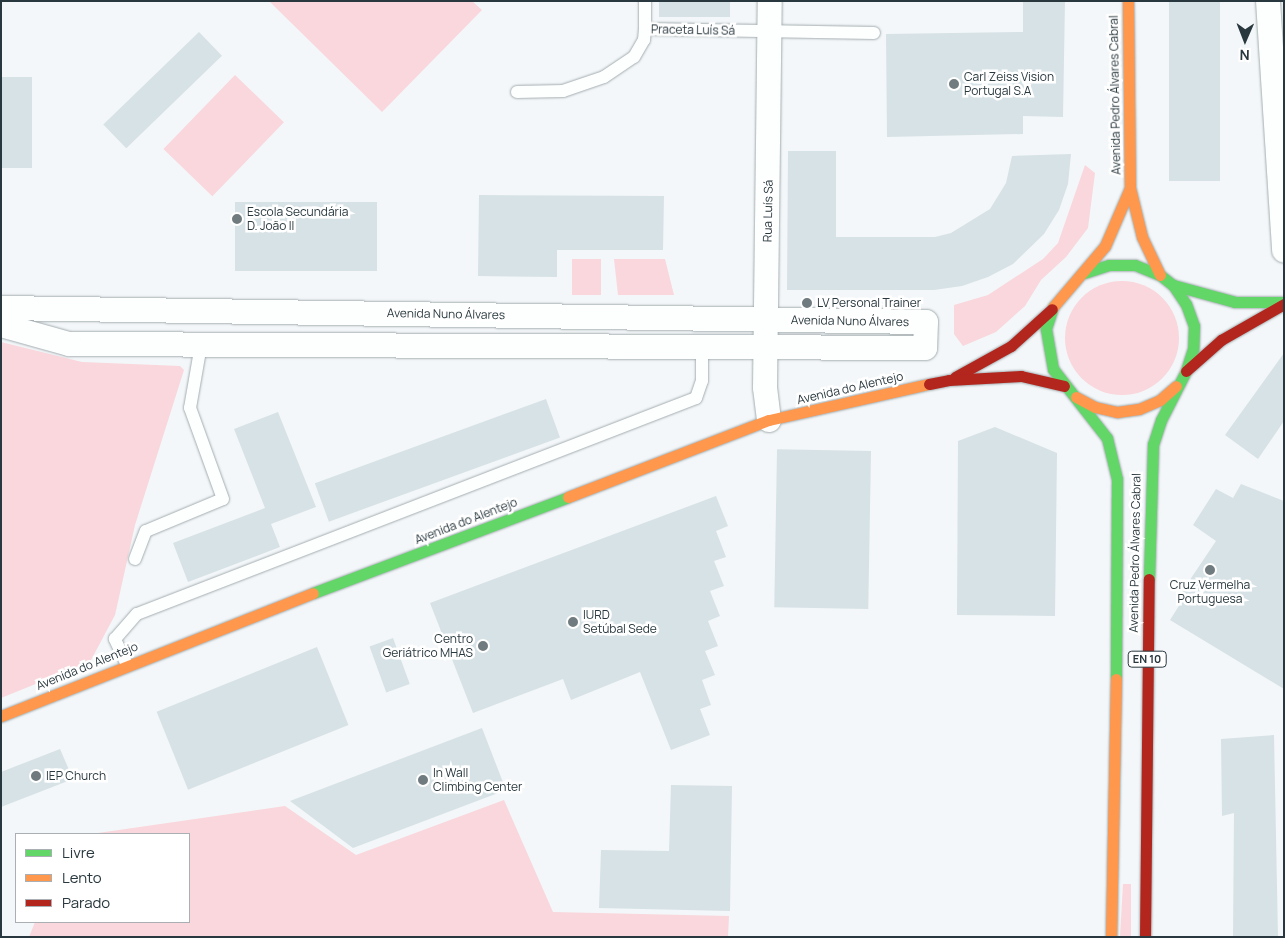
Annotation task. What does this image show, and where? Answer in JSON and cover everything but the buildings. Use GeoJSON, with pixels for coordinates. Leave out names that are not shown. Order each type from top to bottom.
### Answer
{"type":"FeatureCollection","features":[{"type":"Feature","properties":{"kind":"main road","name":"Avenida Pedro Álvares Cabral"},"geometry":{"type":"LineString","coordinates":[[1128,1],[1130,188],[1142,237],[1160,275]]}},
{"type":"Feature","properties":{"kind":"main road","name":"Avenida Pedro Álvares Cabral"},"geometry":{"type":"LineString","coordinates":[[1111,937],[1116,824],[1117,479],[1107,438],[1076,397],[1064,386],[1053,369],[1047,350],[1046,329],[1052,309],[1068,286],[1084,272],[1105,246],[1130,188]]}},
{"type":"Feature","properties":{"kind":"main road","name":"Avenida Pedro Álvares Cabral"},"geometry":{"type":"LineString","coordinates":[[1084,272],[1118,265],[1135,265],[1160,275],[1173,285],[1186,304],[1194,326],[1193,349],[1186,371],[1176,386],[1153,444],[1150,480],[1145,937]]}},
{"type":"Feature","properties":{"kind":"main road"},"geometry":{"type":"LineString","coordinates":[[1173,285],[1235,302],[1284,303]]}},
{"type":"Feature","properties":{"kind":"main road"},"geometry":{"type":"LineString","coordinates":[[1186,371],[1221,340],[1284,303]]}},
{"type":"Feature","properties":{"kind":"main road","name":"Avenida do Alentejo"},"geometry":{"type":"LineString","coordinates":[[949,380],[1011,346],[1052,309]]}},
{"type":"Feature","properties":{"kind":"main road","name":"Avenida do Alentejo"},"geometry":{"type":"LineString","coordinates":[[1,716],[127,665],[769,420],[949,380],[1021,376],[1064,386]]}},
{"type":"Feature","properties":{"kind":"main road","name":"Avenida Pedro Álvares Cabral"},"geometry":{"type":"LineString","coordinates":[[1076,397],[1096,408],[1117,412],[1132,410],[1160,400],[1176,386]]}},
{"type":"Feature","properties":{"kind":"street","name":"Rua Luís Sá"},"geometry":{"type":"LineString","coordinates":[[769,420],[766,319],[770,1]]}},
{"type":"Feature","properties":{"kind":"street"},"geometry":{"type":"LineString","coordinates":[[1268,1],[1284,250]]}},
{"type":"Feature","properties":{"kind":"street","name":"Avenida Nuno Álvares"},"geometry":{"type":"LineString","coordinates":[[1,308],[926,322],[925,348],[69,344],[1,325]]}},
{"type":"Feature","properties":{"kind":"street"},"geometry":{"type":"LineString","coordinates":[[69,344],[58,326],[65,314],[75,309]]}},
{"type":"Feature","properties":{"kind":"lane","name":"Praceta Luís Sá"},"geometry":{"type":"LineString","coordinates":[[645,1],[645,29],[874,33]]}},
{"type":"Feature","properties":{"kind":"lane"},"geometry":{"type":"LineString","coordinates":[[517,92],[563,91],[604,77],[634,57],[644,40],[645,29]]}},
{"type":"Feature","properties":{"kind":"lane"},"geometry":{"type":"LineString","coordinates":[[135,559],[146,531],[223,499],[190,408],[201,345]]}},
{"type":"Feature","properties":{"kind":"lane"},"geometry":{"type":"LineString","coordinates":[[127,665],[115,639],[137,614],[696,398],[702,381],[702,348]]}},
{"type":"Feature","properties":{"kind":"shaded area"},"geometry":{"type":"Polygon","coordinates":[[[269,1],[472,1],[482,10],[382,112],[269,1]]]}},
{"type":"Feature","properties":{"kind":"shaded area"},"geometry":{"type":"Polygon","coordinates":[[[235,75],[284,122],[212,196],[163,149],[235,75]]]}},
{"type":"Feature","properties":{"kind":"shaded area"},"geometry":{"type":"Polygon","coordinates":[[[1085,165],[1095,173],[1088,228],[1066,257],[1041,280],[1025,306],[996,332],[963,346],[954,334],[954,305],[988,295],[1043,259],[1058,243],[1085,165]]]}},
{"type":"Feature","properties":{"kind":"shaded area"},"geometry":{"type":"Polygon","coordinates":[[[572,259],[601,259],[601,295],[572,295],[572,259]]]}},
{"type":"Feature","properties":{"kind":"shaded area"},"geometry":{"type":"Polygon","coordinates":[[[614,259],[665,259],[674,295],[618,295],[614,259]]]}},
{"type":"Feature","properties":{"kind":"shaded area"},"geometry":{"type":"Polygon","coordinates":[[[1122,281],[1144,285],[1162,298],[1175,316],[1179,338],[1175,360],[1162,378],[1144,391],[1122,395],[1100,391],[1082,378],[1069,360],[1065,338],[1069,316],[1082,298],[1100,285],[1122,281]]]}},
{"type":"Feature","properties":{"kind":"shaded area"},"geometry":{"type":"Polygon","coordinates":[[[1,342],[82,362],[180,366],[184,370],[135,525],[115,615],[90,662],[1,698],[1,342]]]}},
{"type":"Feature","properties":{"kind":"shaded area"},"geometry":{"type":"Polygon","coordinates":[[[504,800],[553,912],[729,916],[728,937],[29,937],[35,923],[190,923],[190,833],[98,833],[285,806],[356,855],[504,800]]]}},
{"type":"Feature","properties":{"kind":"shaded area"},"geometry":{"type":"Polygon","coordinates":[[[1123,884],[1131,884],[1131,937],[1120,937],[1123,884]]]}},
{"type":"Feature","properties":{"kind":"traffic: fast"},"geometry":{"type":"LineString","coordinates":[[1084,273],[1109,265],[1135,265],[1160,275],[1173,285],[1186,304],[1194,326],[1193,349],[1186,371],[1161,420],[1153,444],[1149,579]]}},
{"type":"Feature","properties":{"kind":"traffic: fast"},"geometry":{"type":"LineString","coordinates":[[1173,285],[1235,302],[1282,302]]}},
{"type":"Feature","properties":{"kind":"traffic: fast"},"geometry":{"type":"LineString","coordinates":[[1053,307],[1046,329],[1053,369],[1107,438],[1117,479],[1116,679]]}},
{"type":"Feature","properties":{"kind":"traffic: fast"},"geometry":{"type":"LineString","coordinates":[[313,593],[568,497]]}},
{"type":"Feature","properties":{"kind":"traffic: slow"},"geometry":{"type":"LineString","coordinates":[[1128,1],[1130,188],[1142,237],[1160,275]]}},
{"type":"Feature","properties":{"kind":"traffic: slow"},"geometry":{"type":"LineString","coordinates":[[1053,307],[1105,246],[1130,188]]}},
{"type":"Feature","properties":{"kind":"traffic: slow"},"geometry":{"type":"LineString","coordinates":[[568,497],[769,420],[929,384]]}},
{"type":"Feature","properties":{"kind":"traffic: slow"},"geometry":{"type":"LineString","coordinates":[[1076,397],[1095,407],[1117,412],[1139,409],[1160,400],[1176,386]]}},
{"type":"Feature","properties":{"kind":"traffic: slow"},"geometry":{"type":"LineString","coordinates":[[1,716],[313,593]]}},
{"type":"Feature","properties":{"kind":"traffic: slow"},"geometry":{"type":"LineString","coordinates":[[1111,937],[1116,679]]}},
{"type":"Feature","properties":{"kind":"traffic: jam"},"geometry":{"type":"LineString","coordinates":[[1186,371],[1221,340],[1284,304]]}},
{"type":"Feature","properties":{"kind":"traffic: jam"},"geometry":{"type":"LineString","coordinates":[[955,377],[1011,346],[1052,309]]}},
{"type":"Feature","properties":{"kind":"traffic: jam"},"geometry":{"type":"LineString","coordinates":[[929,384],[949,380],[1021,376],[1064,386]]}},
{"type":"Feature","properties":{"kind":"traffic: jam"},"geometry":{"type":"LineString","coordinates":[[1145,937],[1149,579]]}},
{"type":"Feature","properties":{"kind":"place","name":"Carl Zeiss Vision Portugal S.A"},"geometry":{"type":"Point","coordinates":[954,84]}},
{"type":"Feature","properties":{"kind":"place","name":"Escola Secundária D. João II"},"geometry":{"type":"Point","coordinates":[237,219]}},
{"type":"Feature","properties":{"kind":"place","name":"LV Personal Trainer"},"geometry":{"type":"Point","coordinates":[807,303]}},
{"type":"Feature","properties":{"kind":"place","name":"Cruz Vermelha Portuguesa"},"geometry":{"type":"Point","coordinates":[1210,570]}},
{"type":"Feature","properties":{"kind":"place","name":"IURD Setúbal Sede"},"geometry":{"type":"Point","coordinates":[573,622]}},
{"type":"Feature","properties":{"kind":"place","name":"Centro Geriátrico MHAS"},"geometry":{"type":"Point","coordinates":[483,646]}},
{"type":"Feature","properties":{"kind":"place","name":"IEP Church"},"geometry":{"type":"Point","coordinates":[36,776]}},
{"type":"Feature","properties":{"kind":"place","name":"In Wall Climbing Center"},"geometry":{"type":"Point","coordinates":[423,780]}}]}
